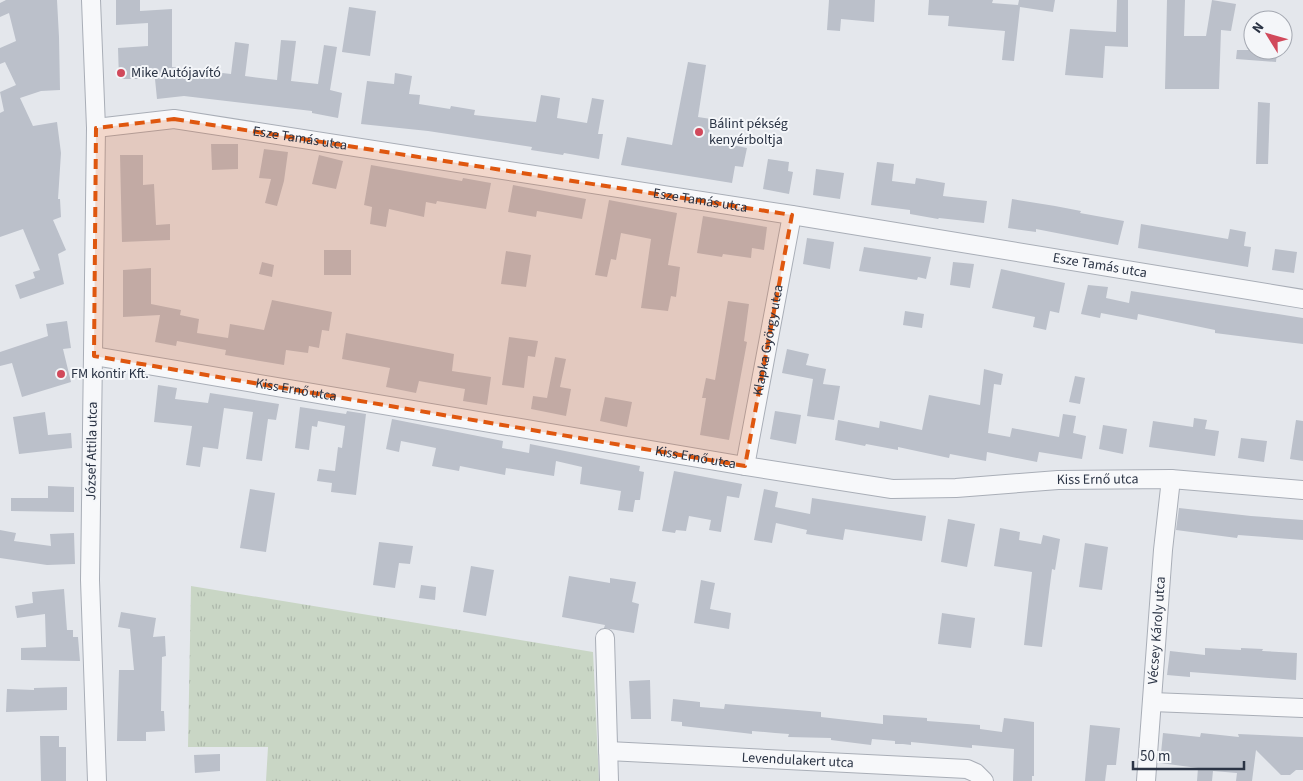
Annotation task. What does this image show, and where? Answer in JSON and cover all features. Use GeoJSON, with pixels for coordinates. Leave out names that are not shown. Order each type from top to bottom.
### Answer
{"type":"FeatureCollection","features":[{"type":"Feature","properties":{"kind":"street","name":"József Attila utca"},"geometry":{"type":"LineString","coordinates":[[91,0],[96,128],[90,580],[97,781]]}},
{"type":"Feature","properties":{"kind":"street","name":"Esze Tamás utca"},"geometry":{"type":"LineString","coordinates":[[96,128],[174,119],[792,215],[1303,299]]}},
{"type":"Feature","properties":{"kind":"street","name":"Klapka György utca"},"geometry":{"type":"LineString","coordinates":[[745,466],[792,215]]}},
{"type":"Feature","properties":{"kind":"street","name":"Kiss Ernő utca"},"geometry":{"type":"LineString","coordinates":[[94,356],[892,489],[956,488],[1058,480],[1172,479],[1303,490]]}},
{"type":"Feature","properties":{"kind":"street","name":"Vécsey Károly utca"},"geometry":{"type":"LineString","coordinates":[[1146,781],[1163,550],[1172,479]]}},
{"type":"Feature","properties":{"kind":"street"},"geometry":{"type":"LineString","coordinates":[[605,638],[609,781]]}},
{"type":"Feature","properties":{"kind":"street"},"geometry":{"type":"LineString","coordinates":[[1152,702],[1303,708]]}},
{"type":"Feature","properties":{"kind":"street","name":"Levendulakert utca"},"geometry":{"type":"LineString","coordinates":[[608,751],[967,769],[976,773],[984,781]]}},
{"type":"Feature","properties":{"kind":"highlighted area"},"geometry":{"type":"Polygon","coordinates":[[[174,119],[792,215],[745,466],[94,356],[96,128],[174,119]]]}},
{"type":"Feature","properties":{"kind":"green space"},"geometry":{"type":"Polygon","coordinates":[[[191,586],[593,652],[599,781],[266,781],[268,747],[188,747],[191,586]]]}},
{"type":"Feature","properties":{"kind":"building"},"geometry":{"type":"Polygon","coordinates":[[[6,0],[57,0],[59,37],[60,90],[41,91],[20,98],[33,126],[57,122],[61,153],[58,199],[60,199],[61,217],[53,220],[66,250],[58,254],[64,284],[20,299],[15,285],[35,278],[33,272],[40,270],[23,229],[0,237],[0,113],[4,111],[0,92],[16,85],[5,62],[0,64],[0,48],[16,41],[9,13],[0,17],[0,3],[6,0]]]}},
{"type":"Feature","properties":{"kind":"building"},"geometry":{"type":"Polygon","coordinates":[[[116,0],[140,0],[140,11],[172,9],[172,67],[231,74],[235,42],[249,44],[245,76],[277,80],[281,40],[296,41],[291,81],[318,84],[324,45],[337,47],[330,90],[342,93],[338,118],[312,113],[312,111],[184,96],[157,99],[155,79],[119,79],[118,48],[148,46],[148,23],[116,25],[116,0]]]}},
{"type":"Feature","properties":{"kind":"building"},"geometry":{"type":"Polygon","coordinates":[[[829,0],[875,0],[874,22],[841,19],[840,31],[827,30],[829,0]]]}},
{"type":"Feature","properties":{"kind":"building"},"geometry":{"type":"Polygon","coordinates":[[[929,0],[993,0],[992,3],[1018,5],[1019,0],[1055,0],[1053,12],[1020,7],[1014,61],[1002,60],[1005,31],[948,26],[949,16],[928,15],[929,0]]]}},
{"type":"Feature","properties":{"kind":"building"},"geometry":{"type":"Polygon","coordinates":[[[1117,0],[1128,0],[1128,47],[1105,46],[1103,78],[1065,75],[1070,29],[1116,32],[1117,0]]]}},
{"type":"Feature","properties":{"kind":"building"},"geometry":{"type":"Polygon","coordinates":[[[1167,0],[1185,0],[1184,36],[1206,36],[1212,0],[1236,4],[1231,31],[1221,30],[1219,89],[1165,89],[1167,0]]]}},
{"type":"Feature","properties":{"kind":"building"},"geometry":{"type":"Polygon","coordinates":[[[349,7],[376,11],[370,56],[342,52],[349,7]]]}},
{"type":"Feature","properties":{"kind":"building"},"geometry":{"type":"Polygon","coordinates":[[[1237,50],[1243,50],[1243,60],[1236,59],[1237,50]]]}},
{"type":"Feature","properties":{"kind":"building"},"geometry":{"type":"Polygon","coordinates":[[[1249,60],[1276,60],[1276,62],[1249,60]]]}},
{"type":"Feature","properties":{"kind":"building"},"geometry":{"type":"Polygon","coordinates":[[[688,62],[706,65],[698,117],[711,119],[708,140],[747,148],[743,167],[735,166],[732,183],[621,165],[627,137],[672,145],[688,62]]]}},
{"type":"Feature","properties":{"kind":"building"},"geometry":{"type":"Polygon","coordinates":[[[395,73],[412,76],[409,94],[420,95],[419,104],[450,109],[451,106],[475,110],[474,115],[536,122],[541,95],[560,98],[557,118],[587,123],[592,98],[604,100],[598,134],[603,134],[599,159],[531,150],[532,147],[428,131],[361,124],[367,81],[394,84],[395,73]]]}},
{"type":"Feature","properties":{"kind":"building"},"geometry":{"type":"Polygon","coordinates":[[[1258,102],[1270,103],[1268,164],[1256,164],[1258,102]]]}},
{"type":"Feature","properties":{"kind":"building"},"geometry":{"type":"Polygon","coordinates":[[[211,144],[238,144],[238,169],[212,170],[211,144]]]}},
{"type":"Feature","properties":{"kind":"building"},"geometry":{"type":"Polygon","coordinates":[[[264,149],[288,152],[284,181],[277,206],[265,203],[271,179],[259,178],[264,149]]]}},
{"type":"Feature","properties":{"kind":"building"},"geometry":{"type":"Polygon","coordinates":[[[120,155],[143,155],[143,185],[154,184],[156,225],[170,224],[170,240],[122,242],[120,155]]]}},
{"type":"Feature","properties":{"kind":"building"},"geometry":{"type":"Polygon","coordinates":[[[319,155],[343,161],[336,189],[312,184],[319,155]]]}},
{"type":"Feature","properties":{"kind":"building"},"geometry":{"type":"Polygon","coordinates":[[[768,159],[789,162],[788,171],[793,172],[789,194],[763,189],[768,159]]]}},
{"type":"Feature","properties":{"kind":"building"},"geometry":{"type":"Polygon","coordinates":[[[877,162],[894,164],[892,181],[915,184],[916,178],[945,183],[943,196],[987,201],[984,223],[938,219],[910,214],[910,210],[871,205],[877,162]]]}},
{"type":"Feature","properties":{"kind":"building"},"geometry":{"type":"Polygon","coordinates":[[[371,165],[462,181],[463,178],[491,183],[486,209],[437,201],[436,204],[426,202],[424,217],[389,209],[386,227],[370,224],[372,207],[364,205],[371,165]]]}},
{"type":"Feature","properties":{"kind":"building"},"geometry":{"type":"Polygon","coordinates":[[[816,169],[844,173],[840,199],[813,195],[816,169]]]}},
{"type":"Feature","properties":{"kind":"building"},"geometry":{"type":"Polygon","coordinates":[[[513,185],[586,199],[582,219],[537,211],[536,217],[508,212],[513,185]]]}},
{"type":"Feature","properties":{"kind":"building"},"geometry":{"type":"Polygon","coordinates":[[[1012,199],[1081,211],[1080,213],[1124,221],[1118,245],[1036,229],[1036,232],[1008,228],[1012,199]]]}},
{"type":"Feature","properties":{"kind":"building"},"geometry":{"type":"Polygon","coordinates":[[[609,200],[677,213],[668,265],[680,267],[676,297],[671,296],[668,311],[641,308],[651,239],[621,233],[616,260],[611,259],[607,277],[595,275],[609,200]]]}},
{"type":"Feature","properties":{"kind":"building"},"geometry":{"type":"Polygon","coordinates":[[[703,216],[767,227],[764,250],[752,248],[751,258],[723,254],[722,257],[697,253],[703,216]]]}},
{"type":"Feature","properties":{"kind":"building"},"geometry":{"type":"Polygon","coordinates":[[[1141,224],[1228,239],[1230,229],[1246,232],[1244,246],[1251,247],[1248,267],[1138,248],[1141,224]]]}},
{"type":"Feature","properties":{"kind":"building"},"geometry":{"type":"Polygon","coordinates":[[[807,238],[834,242],[830,269],[803,264],[807,238]]]}},
{"type":"Feature","properties":{"kind":"building"},"geometry":{"type":"Polygon","coordinates":[[[864,247],[931,257],[926,279],[918,277],[917,280],[859,271],[864,247]]]}},
{"type":"Feature","properties":{"kind":"building"},"geometry":{"type":"Polygon","coordinates":[[[1275,249],[1297,252],[1294,273],[1272,270],[1275,249]]]}},
{"type":"Feature","properties":{"kind":"building"},"geometry":{"type":"Polygon","coordinates":[[[324,250],[351,250],[351,275],[324,275],[324,250]]]}},
{"type":"Feature","properties":{"kind":"building"},"geometry":{"type":"Polygon","coordinates":[[[506,251],[531,255],[526,287],[501,284],[506,251]]]}},
{"type":"Feature","properties":{"kind":"building"},"geometry":{"type":"Polygon","coordinates":[[[262,262],[274,265],[272,277],[259,274],[262,262]]]}},
{"type":"Feature","properties":{"kind":"building"},"geometry":{"type":"Polygon","coordinates":[[[953,262],[974,264],[970,288],[950,285],[953,262]]]}},
{"type":"Feature","properties":{"kind":"building"},"geometry":{"type":"Polygon","coordinates":[[[151,268],[151,304],[181,310],[180,315],[199,319],[197,333],[228,338],[230,324],[264,330],[272,300],[332,312],[329,331],[322,330],[319,348],[309,346],[308,353],[286,350],[284,365],[225,355],[226,350],[177,341],[176,346],[155,342],[160,315],[123,317],[123,270],[151,268]]]}},
{"type":"Feature","properties":{"kind":"building"},"geometry":{"type":"Polygon","coordinates":[[[1001,269],[1065,283],[1059,313],[1050,311],[1046,330],[1033,327],[1035,317],[992,308],[1001,269]]]}},
{"type":"Feature","properties":{"kind":"building"},"geometry":{"type":"Polygon","coordinates":[[[1088,285],[1108,287],[1106,298],[1129,303],[1131,291],[1303,318],[1303,344],[1215,333],[1215,330],[1138,314],[1137,320],[1101,313],[1100,318],[1081,314],[1088,285]]]}},
{"type":"Feature","properties":{"kind":"building"},"geometry":{"type":"Polygon","coordinates":[[[728,301],[749,304],[744,341],[747,342],[729,440],[700,435],[706,398],[702,398],[706,378],[715,380],[728,301]]]}},
{"type":"Feature","properties":{"kind":"building"},"geometry":{"type":"Polygon","coordinates":[[[905,311],[924,314],[922,328],[903,325],[905,311]]]}},
{"type":"Feature","properties":{"kind":"building"},"geometry":{"type":"Polygon","coordinates":[[[67,321],[71,348],[63,349],[71,382],[22,397],[12,363],[0,366],[0,352],[48,336],[46,324],[67,321]]]}},
{"type":"Feature","properties":{"kind":"building"},"geometry":{"type":"Polygon","coordinates":[[[346,333],[454,354],[452,371],[491,377],[487,405],[463,401],[465,389],[419,381],[416,393],[386,387],[390,368],[342,359],[346,333]]]}},
{"type":"Feature","properties":{"kind":"building"},"geometry":{"type":"Polygon","coordinates":[[[509,337],[538,341],[535,357],[528,356],[524,388],[502,385],[509,337]]]}},
{"type":"Feature","properties":{"kind":"building"},"geometry":{"type":"Polygon","coordinates":[[[787,349],[809,354],[806,365],[826,369],[823,384],[840,386],[834,420],[807,416],[813,379],[782,373],[787,349]]]}},
{"type":"Feature","properties":{"kind":"building"},"geometry":{"type":"Polygon","coordinates":[[[555,357],[566,359],[560,387],[571,389],[566,416],[531,409],[533,396],[547,398],[555,357]]]}},
{"type":"Feature","properties":{"kind":"building"},"geometry":{"type":"Polygon","coordinates":[[[984,369],[1003,374],[1001,385],[994,384],[988,433],[1010,437],[1012,428],[1059,437],[1063,414],[1076,416],[1073,433],[1086,436],[1082,459],[1039,452],[1037,462],[987,452],[986,461],[950,454],[949,458],[898,447],[898,450],[835,440],[838,420],[879,428],[880,421],[922,430],[929,395],[980,405],[984,369]]]}},
{"type":"Feature","properties":{"kind":"building"},"geometry":{"type":"Polygon","coordinates":[[[1075,376],[1085,378],[1080,404],[1069,402],[1075,376]]]}},
{"type":"Feature","properties":{"kind":"building"},"geometry":{"type":"Polygon","coordinates":[[[158,385],[177,388],[175,399],[208,403],[210,393],[279,404],[276,420],[268,419],[262,461],[246,459],[253,412],[224,408],[218,449],[203,447],[200,467],[186,465],[192,426],[154,422],[158,385]]]}},
{"type":"Feature","properties":{"kind":"building"},"geometry":{"type":"Polygon","coordinates":[[[605,397],[632,402],[627,427],[600,421],[605,397]]]}},
{"type":"Feature","properties":{"kind":"building"},"geometry":{"type":"Polygon","coordinates":[[[300,407],[346,414],[347,411],[366,414],[356,495],[331,492],[332,483],[317,481],[319,469],[335,471],[338,447],[342,448],[345,426],[318,421],[317,427],[312,426],[309,450],[295,448],[300,407]]]}},
{"type":"Feature","properties":{"kind":"building"},"geometry":{"type":"Polygon","coordinates":[[[775,411],[801,415],[796,444],[770,439],[775,411]]]}},
{"type":"Feature","properties":{"kind":"building"},"geometry":{"type":"Polygon","coordinates":[[[45,412],[48,435],[71,433],[72,448],[19,454],[13,417],[45,412]]]}},
{"type":"Feature","properties":{"kind":"building"},"geometry":{"type":"Polygon","coordinates":[[[1194,418],[1207,420],[1205,429],[1219,431],[1215,456],[1149,447],[1153,421],[1193,427],[1194,418]]]}},
{"type":"Feature","properties":{"kind":"building"},"geometry":{"type":"Polygon","coordinates":[[[392,419],[503,441],[502,448],[529,453],[530,444],[640,466],[639,471],[644,472],[640,500],[635,500],[633,512],[618,510],[621,491],[580,484],[582,467],[556,461],[554,476],[506,468],[505,475],[460,466],[459,471],[432,466],[436,448],[401,441],[399,452],[386,449],[392,419]]]}},
{"type":"Feature","properties":{"kind":"building"},"geometry":{"type":"Polygon","coordinates":[[[1296,420],[1303,421],[1303,461],[1290,459],[1296,420]]]}},
{"type":"Feature","properties":{"kind":"building"},"geometry":{"type":"Polygon","coordinates":[[[1103,425],[1127,429],[1123,454],[1099,449],[1103,425]]]}},
{"type":"Feature","properties":{"kind":"building"},"geometry":{"type":"Polygon","coordinates":[[[1241,438],[1267,441],[1264,462],[1238,458],[1241,438]]]}},
{"type":"Feature","properties":{"kind":"building"},"geometry":{"type":"Polygon","coordinates":[[[674,471],[742,484],[739,498],[727,496],[721,532],[709,530],[711,520],[689,516],[686,531],[676,530],[675,533],[662,531],[674,471]]]}},
{"type":"Feature","properties":{"kind":"building"},"geometry":{"type":"Polygon","coordinates":[[[48,486],[74,487],[74,512],[11,511],[11,498],[48,498],[48,486]]]}},
{"type":"Feature","properties":{"kind":"building"},"geometry":{"type":"Polygon","coordinates":[[[250,489],[275,493],[266,552],[240,548],[250,489]]]}},
{"type":"Feature","properties":{"kind":"building"},"geometry":{"type":"Polygon","coordinates":[[[764,489],[778,492],[775,507],[810,514],[812,498],[926,516],[922,541],[845,529],[843,540],[806,534],[807,530],[776,523],[772,543],[754,540],[764,489]]]}},
{"type":"Feature","properties":{"kind":"building"},"geometry":{"type":"Polygon","coordinates":[[[1179,508],[1303,520],[1303,540],[1238,535],[1237,538],[1176,530],[1179,508]]]}},
{"type":"Feature","properties":{"kind":"building"},"geometry":{"type":"Polygon","coordinates":[[[948,519],[975,524],[967,567],[941,562],[948,519]]]}},
{"type":"Feature","properties":{"kind":"building"},"geometry":{"type":"Polygon","coordinates":[[[1000,528],[1020,532],[1019,540],[1041,544],[1043,535],[1060,539],[1055,570],[1052,569],[1042,647],[1024,645],[1032,572],[994,566],[1000,528]]]}},
{"type":"Feature","properties":{"kind":"building"},"geometry":{"type":"Polygon","coordinates":[[[0,530],[16,533],[14,541],[51,546],[50,534],[74,533],[75,564],[47,565],[0,558],[0,530]]]}},
{"type":"Feature","properties":{"kind":"building"},"geometry":{"type":"Polygon","coordinates":[[[379,542],[413,546],[410,564],[399,563],[395,588],[373,585],[379,542]]]}},
{"type":"Feature","properties":{"kind":"building"},"geometry":{"type":"Polygon","coordinates":[[[1085,543],[1108,547],[1102,590],[1079,587],[1085,543]]]}},
{"type":"Feature","properties":{"kind":"building"},"geometry":{"type":"Polygon","coordinates":[[[471,566],[494,570],[486,616],[463,612],[471,566]]]}},
{"type":"Feature","properties":{"kind":"building"},"geometry":{"type":"Polygon","coordinates":[[[569,576],[610,583],[610,578],[636,582],[632,602],[639,604],[634,633],[604,628],[605,625],[562,617],[569,576]]]}},
{"type":"Feature","properties":{"kind":"building"},"geometry":{"type":"Polygon","coordinates":[[[701,580],[715,583],[710,609],[731,613],[729,629],[694,623],[701,580]]]}},
{"type":"Feature","properties":{"kind":"building"},"geometry":{"type":"Polygon","coordinates":[[[421,585],[436,587],[435,600],[419,598],[421,585]]]}},
{"type":"Feature","properties":{"kind":"building"},"geometry":{"type":"Polygon","coordinates":[[[64,589],[67,630],[73,630],[73,637],[78,637],[80,661],[21,660],[21,648],[46,647],[45,614],[17,618],[15,606],[33,603],[32,592],[64,589]]]}},
{"type":"Feature","properties":{"kind":"building"},"geometry":{"type":"Polygon","coordinates":[[[121,612],[156,618],[153,637],[165,636],[166,656],[162,657],[161,711],[164,711],[165,731],[146,732],[146,741],[117,741],[119,670],[134,670],[130,629],[118,627],[121,612]]]}},
{"type":"Feature","properties":{"kind":"building"},"geometry":{"type":"Polygon","coordinates":[[[942,613],[975,618],[971,648],[938,644],[942,613]]]}},
{"type":"Feature","properties":{"kind":"building"},"geometry":{"type":"Polygon","coordinates":[[[1205,648],[1263,649],[1262,651],[1297,653],[1296,680],[1190,672],[1190,677],[1167,675],[1170,651],[1205,655],[1205,648]]]}},
{"type":"Feature","properties":{"kind":"building"},"geometry":{"type":"Polygon","coordinates":[[[650,680],[651,719],[631,719],[629,681],[650,680]]]}},
{"type":"Feature","properties":{"kind":"building"},"geometry":{"type":"Polygon","coordinates":[[[67,687],[67,710],[6,712],[7,689],[34,690],[34,688],[67,687]]]}},
{"type":"Feature","properties":{"kind":"building"},"geometry":{"type":"Polygon","coordinates":[[[673,699],[700,702],[700,707],[724,709],[725,704],[821,712],[821,717],[883,724],[883,715],[927,718],[927,721],[980,725],[980,729],[1002,732],[1004,718],[1034,722],[1034,776],[1032,776],[1032,781],[1013,781],[1014,749],[972,745],[972,748],[911,742],[911,745],[895,744],[895,741],[872,739],[871,745],[831,740],[831,738],[788,737],[789,734],[752,731],[752,734],[682,726],[682,722],[671,721],[673,699]]]}},
{"type":"Feature","properties":{"kind":"building"},"geometry":{"type":"Polygon","coordinates":[[[1090,725],[1120,728],[1116,765],[1107,765],[1105,781],[1085,781],[1090,725]]]}},
{"type":"Feature","properties":{"kind":"building"},"geometry":{"type":"Polygon","coordinates":[[[1163,733],[1200,737],[1201,733],[1239,737],[1238,734],[1303,737],[1303,770],[1296,770],[1290,775],[1281,775],[1256,750],[1252,781],[1236,781],[1237,773],[1213,771],[1212,781],[1197,781],[1198,768],[1160,763],[1163,733]]]}},
{"type":"Feature","properties":{"kind":"building"},"geometry":{"type":"Polygon","coordinates":[[[40,736],[59,736],[59,747],[66,747],[66,781],[41,781],[40,736]]]}},
{"type":"Feature","properties":{"kind":"building"},"geometry":{"type":"Polygon","coordinates":[[[220,754],[220,771],[195,773],[194,755],[220,754]]]}},
{"type":"Feature","properties":{"kind":"place","name":"Mike Autójavító"},"geometry":{"type":"Point","coordinates":[121,73]}},
{"type":"Feature","properties":{"kind":"place","name":"Bálint pékség kenyérboltja"},"geometry":{"type":"Point","coordinates":[699,132]}},
{"type":"Feature","properties":{"kind":"place","name":"FM kontir Kft."},"geometry":{"type":"Point","coordinates":[61,374]}}]}
